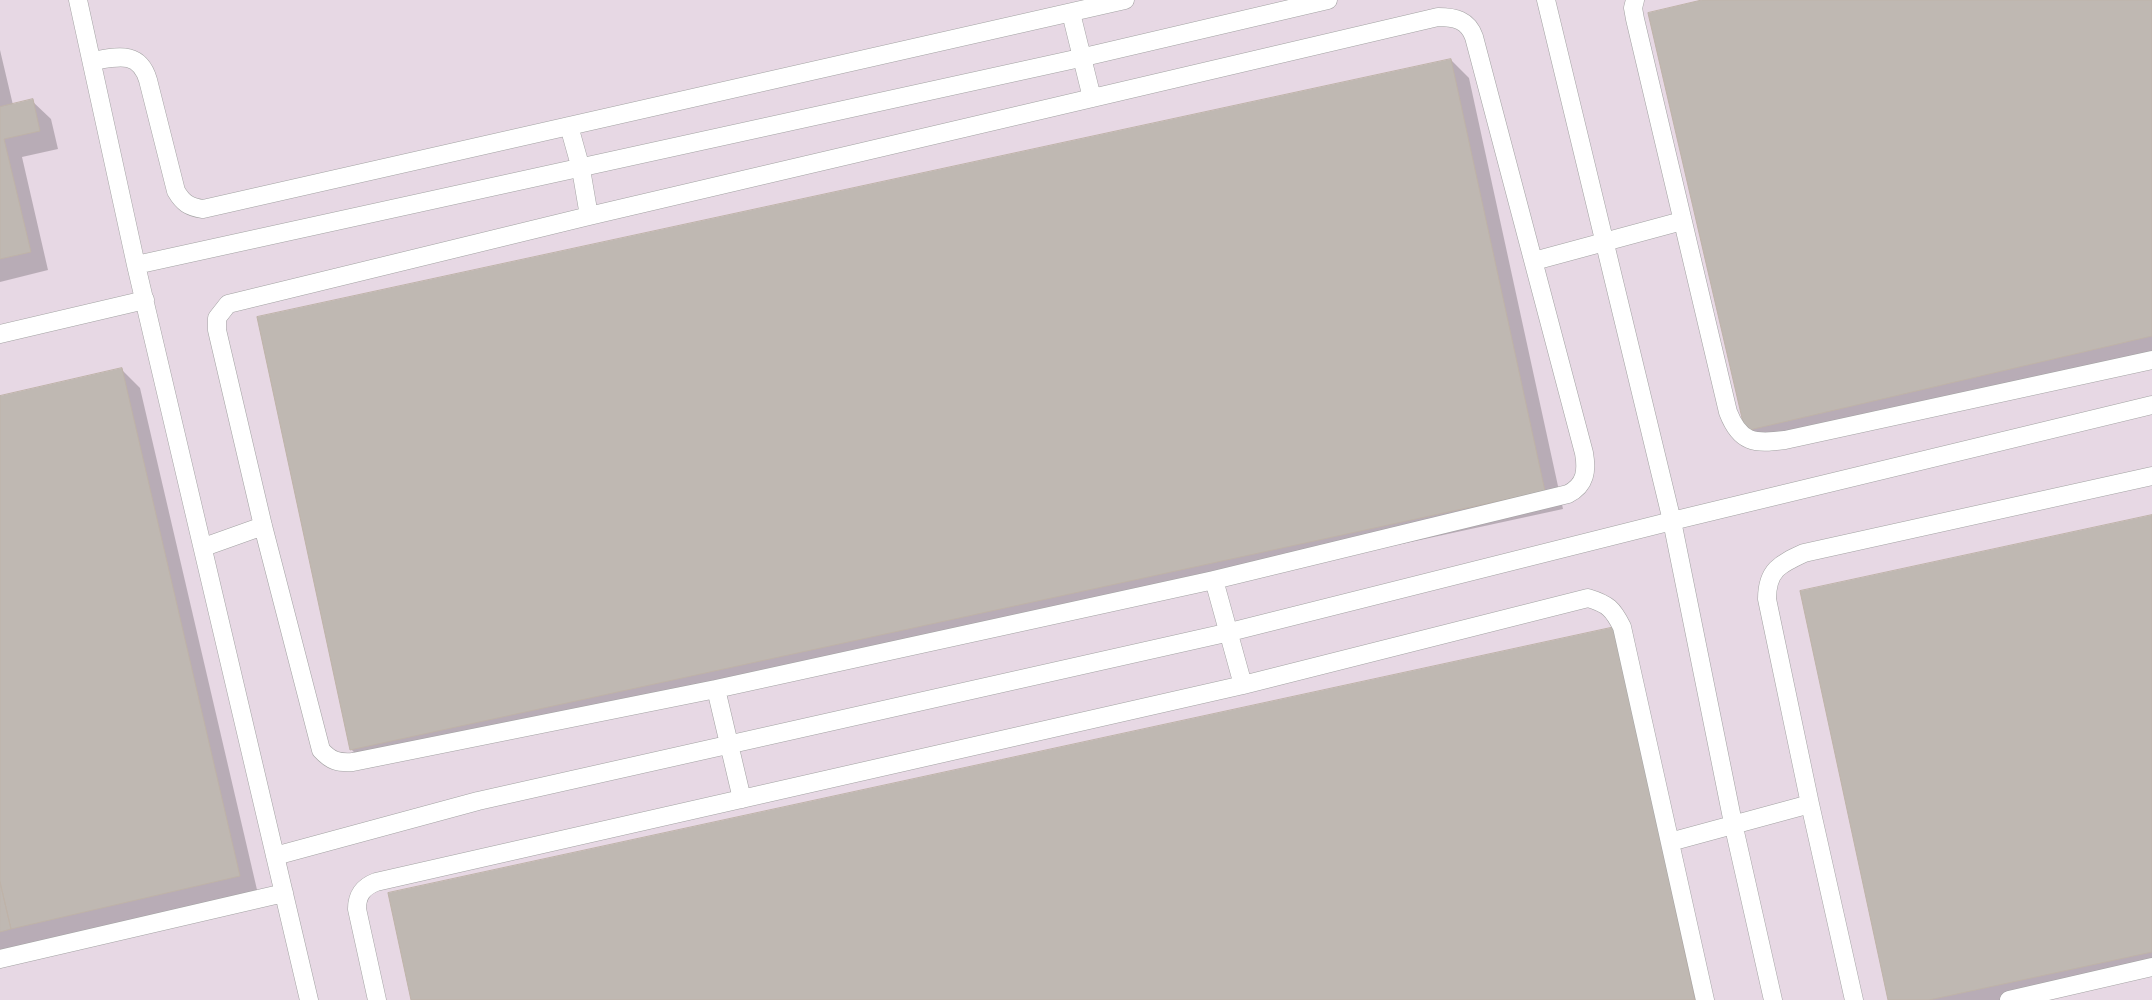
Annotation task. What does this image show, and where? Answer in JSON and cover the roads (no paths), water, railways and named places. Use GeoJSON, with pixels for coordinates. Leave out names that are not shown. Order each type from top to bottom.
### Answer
{"type":"FeatureCollection","features":[{"type":"Feature","properties":{"kind":"lane"},"geometry":{"type":"LineString","coordinates":[[78,0],[136,265],[310,1000]]}},
{"type":"Feature","properties":{"kind":"lane"},"geometry":{"type":"LineString","coordinates":[[92,61],[118,57],[136,60],[142,64],[146,72],[176,191],[187,206],[202,209],[1124,0]]}},
{"type":"Feature","properties":{"kind":"lane"},"geometry":{"type":"LineString","coordinates":[[136,265],[581,169],[1080,58],[1328,0]]}},
{"type":"Feature","properties":{"kind":"lane"},"geometry":{"type":"LineString","coordinates":[[1546,0],[1672,521],[1733,824],[1773,1000]]}},
{"type":"Feature","properties":{"kind":"lane"},"geometry":{"type":"LineString","coordinates":[[1635,0],[1633,8],[1635,19],[1728,412],[1734,429],[1744,438],[1769,442],[1785,440],[2152,360]]}},
{"type":"Feature","properties":{"kind":"lane"},"geometry":{"type":"LineString","coordinates":[[1071,13],[1080,58],[1092,98]]}},
{"type":"Feature","properties":{"kind":"lane"},"geometry":{"type":"LineString","coordinates":[[1449,17],[1460,20],[1470,27],[1584,452],[1587,467],[1581,485],[1568,494],[1214,580],[716,689],[353,762],[340,762],[330,759],[322,750],[317,737],[263,526],[217,330],[217,318],[228,304],[589,216],[1092,98],[1422,19],[1449,17]]}},
{"type":"Feature","properties":{"kind":"lane"},"geometry":{"type":"LineString","coordinates":[[569,126],[581,169],[589,216]]}},
{"type":"Feature","properties":{"kind":"lane"},"geometry":{"type":"LineString","coordinates":[[1534,261],[1682,221]]}},
{"type":"Feature","properties":{"kind":"lane"},"geometry":{"type":"LineString","coordinates":[[0,334],[145,300]]}},
{"type":"Feature","properties":{"kind":"lane"},"geometry":{"type":"LineString","coordinates":[[275,856],[478,801],[1230,632],[1672,521],[2152,405]]}},
{"type":"Feature","properties":{"kind":"lane"},"geometry":{"type":"LineString","coordinates":[[1854,1000],[1767,599],[1770,577],[1776,568],[1804,553],[2152,476]]}},
{"type":"Feature","properties":{"kind":"lane"},"geometry":{"type":"LineString","coordinates":[[204,547],[263,526]]}},
{"type":"Feature","properties":{"kind":"lane"},"geometry":{"type":"LineString","coordinates":[[1214,580],[1230,632],[1243,685]]}},
{"type":"Feature","properties":{"kind":"lane"},"geometry":{"type":"LineString","coordinates":[[377,1000],[357,910],[359,896],[364,888],[369,885],[1243,685],[1569,601],[1588,598],[1604,603],[1615,613],[1622,627],[1705,1000]]}},
{"type":"Feature","properties":{"kind":"lane"},"geometry":{"type":"LineString","coordinates":[[716,689],[742,799]]}},
{"type":"Feature","properties":{"kind":"lane"},"geometry":{"type":"LineString","coordinates":[[1670,842],[1810,804]]}},
{"type":"Feature","properties":{"kind":"lane"},"geometry":{"type":"LineString","coordinates":[[0,959],[284,893]]}},
{"type":"Feature","properties":{"kind":"lane"},"geometry":{"type":"LineString","coordinates":[[2009,1000],[2152,967]]}}]}
